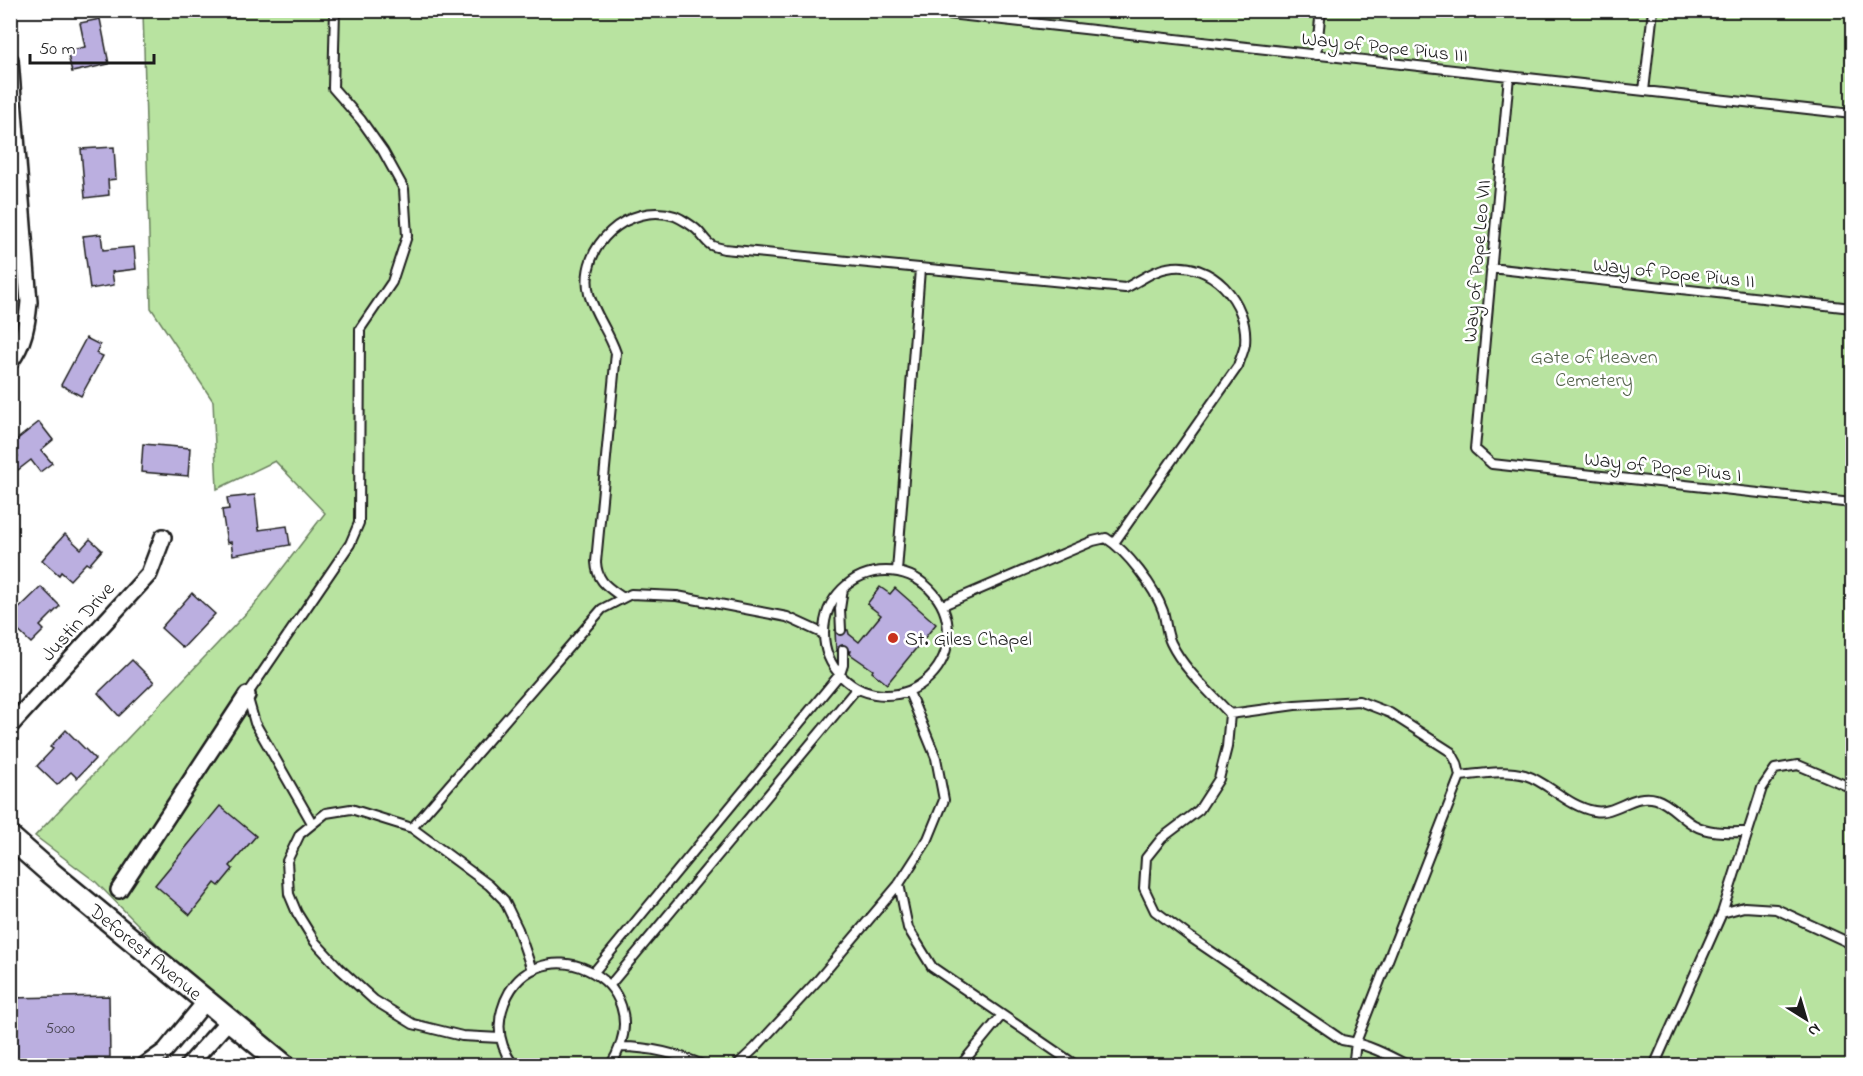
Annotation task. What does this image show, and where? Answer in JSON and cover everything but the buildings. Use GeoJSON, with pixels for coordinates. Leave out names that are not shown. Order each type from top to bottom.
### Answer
{"type":"FeatureCollection","features":[{"type":"Feature","properties":{"kind":"street"},"geometry":{"type":"LineString","coordinates":[[10,60],[29,302],[27,323],[21,345],[10,362]]}},
{"type":"Feature","properties":{"kind":"street","name":"Justin Drive"},"geometry":{"type":"LineString","coordinates":[[10,726],[149,574],[163,537]]}},
{"type":"Feature","properties":{"kind":"street"},"geometry":{"type":"LineString","coordinates":[[119,890],[247,695]]}},
{"type":"Feature","properties":{"kind":"street","name":"Deforest Avenue"},"geometry":{"type":"LineString","coordinates":[[10,837],[285,1065]]}},
{"type":"Feature","properties":{"kind":"street"},"geometry":{"type":"LineString","coordinates":[[144,1065],[165,1051],[206,1001]]}},
{"type":"Feature","properties":{"kind":"street"},"geometry":{"type":"LineString","coordinates":[[188,1065],[229,1020]]}},
{"type":"Feature","properties":{"kind":"lane"},"geometry":{"type":"LineString","coordinates":[[312,823],[255,723],[247,695],[350,544],[359,523],[360,329],[392,282],[407,236],[404,189],[383,151],[361,120],[333,88],[335,10]]}},
{"type":"Feature","properties":{"kind":"lane","name":"Way of Pope Pius III"},"geometry":{"type":"LineString","coordinates":[[913,10],[988,14],[1316,55],[1852,114]]}},
{"type":"Feature","properties":{"kind":"lane"},"geometry":{"type":"LineString","coordinates":[[1316,55],[1321,10]]}},
{"type":"Feature","properties":{"kind":"lane"},"geometry":{"type":"LineString","coordinates":[[1644,91],[1653,10]]}},
{"type":"Feature","properties":{"kind":"lane","name":"Way of Pope Leo VII"},"geometry":{"type":"LineString","coordinates":[[1475,449],[1509,76]]}},
{"type":"Feature","properties":{"kind":"lane"},"geometry":{"type":"LineString","coordinates":[[623,598],[606,586],[597,575],[596,562],[616,353],[610,335],[597,315],[589,292],[589,267],[596,246],[612,229],[632,217],[654,213],[676,217],[696,229],[710,244],[724,249],[1125,288],[1167,268],[1195,268],[1222,283],[1242,314],[1245,344],[1238,366],[1114,543]]}},
{"type":"Feature","properties":{"kind":"lane","name":"Way of Pope Pius II"},"geometry":{"type":"LineString","coordinates":[[1491,268],[1852,308]]}},
{"type":"Feature","properties":{"kind":"lane"},"geometry":{"type":"LineString","coordinates":[[897,571],[920,269]]}},
{"type":"Feature","properties":{"kind":"lane","name":"Way of Pope Pius I"},"geometry":{"type":"LineString","coordinates":[[1475,449],[1492,464],[1852,504]]}},
{"type":"Feature","properties":{"kind":"lane"},"geometry":{"type":"LineString","coordinates":[[943,605],[1093,541],[1107,538],[1120,547],[1140,572],[1163,610],[1169,641],[1183,662],[1230,714],[1227,747],[1219,780],[1199,810],[1162,838],[1146,858],[1144,888],[1155,911],[1342,1040],[1373,1047],[1409,1065]]}},
{"type":"Feature","properties":{"kind":"lane"},"geometry":{"type":"LineString","coordinates":[[897,571],[913,576],[930,588],[943,605],[949,626],[948,647],[939,667],[926,682],[909,692],[889,696],[869,693],[851,685],[840,674],[827,654],[824,634],[826,615],[836,595],[852,581],[871,572],[897,571]]}},
{"type":"Feature","properties":{"kind":"lane"},"geometry":{"type":"LineString","coordinates":[[841,630],[840,609],[843,589]]}},
{"type":"Feature","properties":{"kind":"lane"},"geometry":{"type":"LineString","coordinates":[[412,828],[602,609],[631,594],[677,597],[787,617],[824,634]]}},
{"type":"Feature","properties":{"kind":"lane"},"geometry":{"type":"LineString","coordinates":[[594,972],[840,674],[843,665],[843,650]]}},
{"type":"Feature","properties":{"kind":"lane"},"geometry":{"type":"LineString","coordinates":[[610,985],[857,688]]}},
{"type":"Feature","properties":{"kind":"lane"},"geometry":{"type":"LineString","coordinates":[[736,1065],[819,980],[899,884],[928,838],[944,800],[936,758],[909,692]]}},
{"type":"Feature","properties":{"kind":"lane"},"geometry":{"type":"LineString","coordinates":[[1230,714],[1295,705],[1359,701],[1390,713],[1451,752],[1460,776],[1356,1042],[1354,1059],[1356,1065]]}},
{"type":"Feature","properties":{"kind":"lane"},"geometry":{"type":"LineString","coordinates":[[1654,1065],[1722,913],[1762,788],[1775,769],[1798,765],[1852,788]]}},
{"type":"Feature","properties":{"kind":"lane"},"geometry":{"type":"LineString","coordinates":[[1460,776],[1502,772],[1526,775],[1582,809],[1598,812],[1611,810],[1639,798],[1655,799],[1695,826],[1719,832],[1748,832]]}},
{"type":"Feature","properties":{"kind":"lane"},"geometry":{"type":"LineString","coordinates":[[500,1038],[462,1036],[413,1024],[374,1000],[340,969],[315,942],[297,914],[290,894],[287,861],[300,834],[326,813],[351,809],[412,828],[489,885],[504,900],[518,929],[532,970]]}},
{"type":"Feature","properties":{"kind":"lane"},"geometry":{"type":"LineString","coordinates":[[899,884],[908,928],[932,967],[1077,1065]]}},
{"type":"Feature","properties":{"kind":"lane"},"geometry":{"type":"LineString","coordinates":[[1722,913],[1744,907],[1776,909],[1852,944]]}},
{"type":"Feature","properties":{"kind":"lane"},"geometry":{"type":"LineString","coordinates":[[514,1065],[507,1056],[500,1038],[499,1018],[505,999],[516,983],[532,970],[552,963],[574,964],[594,972],[610,985],[619,998],[624,1014],[624,1031],[621,1047],[610,1065]]}},
{"type":"Feature","properties":{"kind":"lane"},"geometry":{"type":"LineString","coordinates":[[960,1065],[1002,1015]]}},
{"type":"Feature","properties":{"kind":"lane"},"geometry":{"type":"LineString","coordinates":[[621,1047],[640,1047],[670,1053],[705,1065]]}},
{"type":"Feature","properties":{"kind":"green space","name":"Gate of Heaven Cemetery"},"geometry":{"type":"Polygon","coordinates":[[[143,11],[1852,11],[1852,1065],[287,1065],[241,1029],[96,882],[35,836],[255,604],[325,513],[275,461],[217,489],[213,401],[151,308],[143,11]]]}},
{"type":"Feature","properties":{"kind":"place","name":"St. Giles Chapel"},"geometry":{"type":"Point","coordinates":[893,638]}}]}
